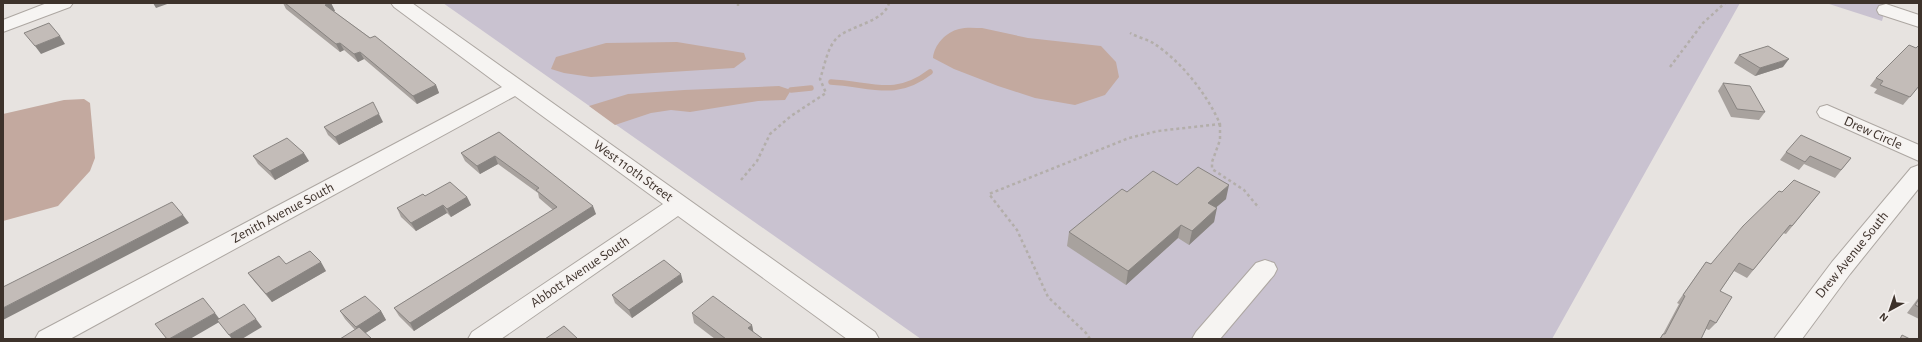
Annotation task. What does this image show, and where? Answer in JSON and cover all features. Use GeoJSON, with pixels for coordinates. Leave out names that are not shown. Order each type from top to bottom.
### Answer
{"type":"FeatureCollection","features":[{"type":"Feature","properties":{"kind":"street"},"geometry":{"type":"LineString","coordinates":[[3,26],[64,3]]}},
{"type":"Feature","properties":{"kind":"street","name":"West 110th Street"},"geometry":{"type":"LineString","coordinates":[[408,5],[517,87],[866,339]]}},
{"type":"Feature","properties":{"kind":"street"},"geometry":{"type":"LineString","coordinates":[[1886,10],[1919,21]]}},
{"type":"Feature","properties":{"kind":"street","name":"Zenith Avenue South"},"geometry":{"type":"LineString","coordinates":[[48,339],[517,87]]}},
{"type":"Feature","properties":{"kind":"street","name":"Drew Circle"},"geometry":{"type":"LineString","coordinates":[[1827,112],[1919,154]]}},
{"type":"Feature","properties":{"kind":"street","name":"Drew Avenue South"},"geometry":{"type":"LineString","coordinates":[[1787,339],[1841,268],[1919,173]]}},
{"type":"Feature","properties":{"kind":"street","name":"Abbott Avenue South"},"geometry":{"type":"LineString","coordinates":[[481,339],[679,204]]}},
{"type":"Feature","properties":{"kind":"street"},"geometry":{"type":"LineString","coordinates":[[1205,339],[1265,269]]}},
{"type":"Feature","properties":{"kind":"path"},"geometry":{"type":"LineString","coordinates":[[738,3],[738,8]]}},
{"type":"Feature","properties":{"kind":"path"},"geometry":{"type":"LineString","coordinates":[[742,180],[756,161],[770,134],[791,116],[826,93],[820,79],[831,46],[839,36],[878,16],[889,5],[889,3]]}},
{"type":"Feature","properties":{"kind":"path"},"geometry":{"type":"LineString","coordinates":[[1670,67],[1703,23],[1725,3]]}},
{"type":"Feature","properties":{"kind":"path"},"geometry":{"type":"LineString","coordinates":[[1130,34],[1155,45],[1171,58],[1203,95],[1216,113],[1220,124],[1220,140],[1212,162],[1212,169],[1244,190],[1259,208]]}},
{"type":"Feature","properties":{"kind":"path"},"geometry":{"type":"LineString","coordinates":[[1090,339],[1086,333],[1048,297],[1017,230],[989,194],[1129,138],[1158,131],[1196,128],[1220,124]]}},
{"type":"Feature","properties":{"kind":"shaded area"},"geometry":{"type":"Polygon","coordinates":[[[443,3],[1740,3],[1552,339],[921,339],[443,3]]]}},
{"type":"Feature","properties":{"kind":"shaded area"},"geometry":{"type":"Polygon","coordinates":[[[1826,3],[1887,3],[1882,21],[1826,3]]]}},
{"type":"Feature","properties":{"kind":"shaded area"},"geometry":{"type":"Polygon","coordinates":[[[962,28],[982,28],[1028,38],[1101,46],[1116,62],[1119,77],[1105,95],[1075,105],[1035,98],[998,86],[954,69],[933,58],[938,44],[945,36],[962,28]]]}},
{"type":"Feature","properties":{"kind":"shaded area"},"geometry":{"type":"Polygon","coordinates":[[[677,42],[744,53],[746,59],[734,68],[591,77],[564,73],[551,69],[556,57],[606,43],[677,42]]]}},
{"type":"Feature","properties":{"kind":"shaded area"},"geometry":{"type":"Polygon","coordinates":[[[779,86],[791,90],[785,100],[758,101],[690,112],[671,110],[651,113],[615,125],[589,106],[628,94],[779,86]]]}},
{"type":"Feature","properties":{"kind":"shaded area"},"geometry":{"type":"Polygon","coordinates":[[[84,99],[90,103],[95,158],[90,171],[58,206],[3,221],[3,114],[64,100],[84,99]]]}},
{"type":"Feature","properties":{"kind":"building"},"geometry":{"type":"Polygon","coordinates":[[[285,3],[330,3],[325,5],[370,38],[375,36],[436,85],[413,96],[360,52],[354,54],[340,43],[336,44],[285,3]]]}},
{"type":"Feature","properties":{"kind":"building"},"geometry":{"type":"Polygon","coordinates":[[[49,23],[60,36],[35,46],[24,33],[49,23]]]}},
{"type":"Feature","properties":{"kind":"building"},"geometry":{"type":"Polygon","coordinates":[[[1909,45],[1916,48],[1919,45],[1919,86],[1910,97],[1880,85],[1883,81],[1876,78],[1909,45]]]}},
{"type":"Feature","properties":{"kind":"building"},"geometry":{"type":"Polygon","coordinates":[[[1768,46],[1789,59],[1760,68],[1739,55],[1768,46]]]}},
{"type":"Feature","properties":{"kind":"building"},"geometry":{"type":"Polygon","coordinates":[[[1723,83],[1750,86],[1765,112],[1737,109],[1723,83]]]}},
{"type":"Feature","properties":{"kind":"building"},"geometry":{"type":"Polygon","coordinates":[[[373,102],[379,114],[335,137],[324,127],[373,102]]]}},
{"type":"Feature","properties":{"kind":"building"},"geometry":{"type":"Polygon","coordinates":[[[499,132],[593,206],[410,323],[394,308],[557,207],[536,190],[539,188],[495,156],[477,166],[461,153],[499,132]]]}},
{"type":"Feature","properties":{"kind":"building"},"geometry":{"type":"Polygon","coordinates":[[[1801,135],[1851,158],[1841,170],[1810,156],[1805,162],[1786,152],[1801,135]]]}},
{"type":"Feature","properties":{"kind":"building"},"geometry":{"type":"Polygon","coordinates":[[[287,138],[304,153],[270,171],[253,156],[287,138]]]}},
{"type":"Feature","properties":{"kind":"building"},"geometry":{"type":"Polygon","coordinates":[[[1198,167],[1229,185],[1208,203],[1217,208],[1192,231],[1181,225],[1128,271],[1069,232],[1122,189],[1127,192],[1153,171],[1177,185],[1198,167]]]}},
{"type":"Feature","properties":{"kind":"building"},"geometry":{"type":"Polygon","coordinates":[[[1794,180],[1820,192],[1792,226],[1790,225],[1753,270],[1739,263],[1720,291],[1732,297],[1716,323],[1710,320],[1701,339],[1660,339],[1663,334],[1665,334],[1685,296],[1683,295],[1706,262],[1711,264],[1743,226],[1779,191],[1782,192],[1794,180]]]}},
{"type":"Feature","properties":{"kind":"building"},"geometry":{"type":"Polygon","coordinates":[[[450,182],[467,197],[447,209],[443,205],[411,223],[397,208],[423,194],[425,196],[450,182]]]}},
{"type":"Feature","properties":{"kind":"building"},"geometry":{"type":"Polygon","coordinates":[[[172,202],[183,215],[3,308],[3,287],[172,202]]]}},
{"type":"Feature","properties":{"kind":"building"},"geometry":{"type":"Polygon","coordinates":[[[310,251],[321,262],[266,294],[248,273],[279,256],[286,264],[310,251]]]}},
{"type":"Feature","properties":{"kind":"building"},"geometry":{"type":"Polygon","coordinates":[[[664,260],[681,274],[629,310],[612,295],[664,260]]]}},
{"type":"Feature","properties":{"kind":"building"},"geometry":{"type":"Polygon","coordinates":[[[365,296],[381,311],[356,327],[340,311],[365,296]]]}},
{"type":"Feature","properties":{"kind":"building"},"geometry":{"type":"Polygon","coordinates":[[[713,296],[752,325],[748,328],[763,339],[726,339],[692,313],[713,296]]]}},
{"type":"Feature","properties":{"kind":"building"},"geometry":{"type":"Polygon","coordinates":[[[203,298],[215,313],[169,339],[167,339],[155,324],[203,298]]]}},
{"type":"Feature","properties":{"kind":"building"},"geometry":{"type":"Polygon","coordinates":[[[1919,299],[1919,307],[1915,305],[1919,299]]]}},
{"type":"Feature","properties":{"kind":"building"},"geometry":{"type":"Polygon","coordinates":[[[244,304],[256,319],[229,335],[217,320],[244,304]]]}},
{"type":"Feature","properties":{"kind":"building"},"geometry":{"type":"Polygon","coordinates":[[[564,326],[578,339],[545,339],[564,326]]]}},
{"type":"Feature","properties":{"kind":"building"},"geometry":{"type":"Polygon","coordinates":[[[359,327],[372,339],[340,339],[359,327]]]}},
{"type":"Feature","properties":{"kind":"building"},"geometry":{"type":"Polygon","coordinates":[[[1902,335],[1910,339],[1900,339],[1902,335]]]}},
{"type":"Feature","properties":{"kind":"waterway"},"geometry":{"type":"LineString","coordinates":[[831,82],[894,88],[917,80],[930,72]]}},
{"type":"Feature","properties":{"kind":"waterway"},"geometry":{"type":"LineString","coordinates":[[791,90],[811,88]]}}]}
